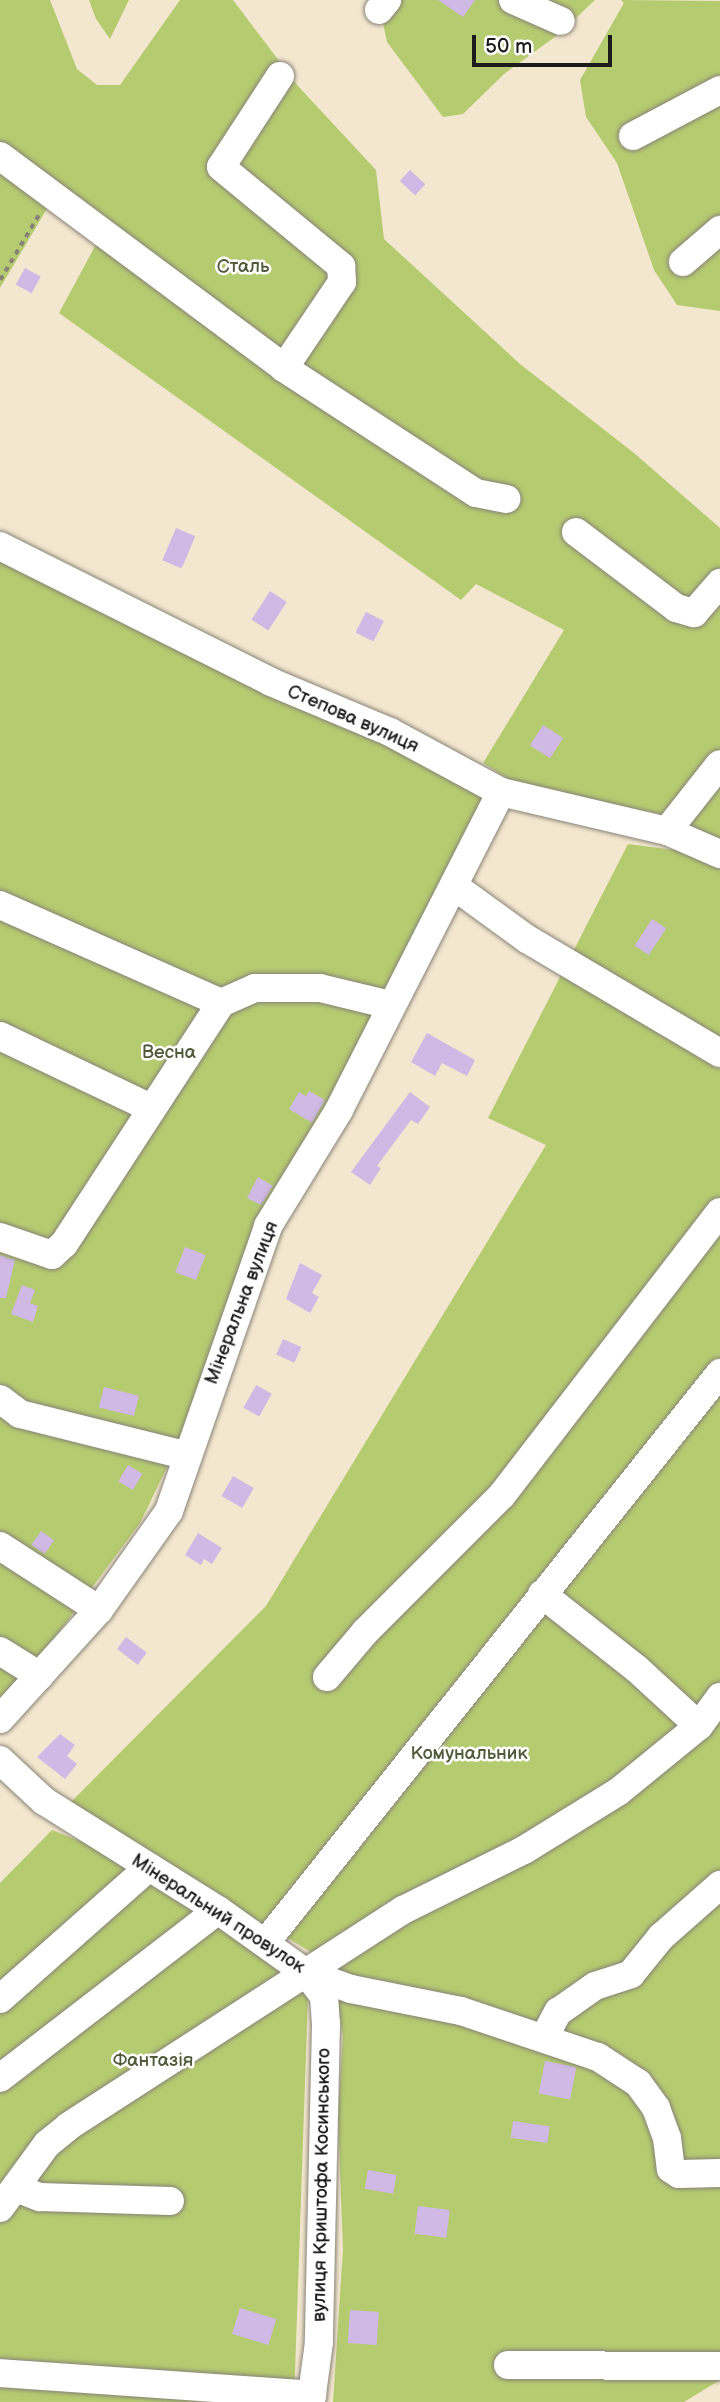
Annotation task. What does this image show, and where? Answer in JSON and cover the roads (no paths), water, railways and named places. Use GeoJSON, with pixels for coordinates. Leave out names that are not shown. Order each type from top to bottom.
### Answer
{"type":"FeatureCollection","features":[{"type":"Feature","properties":{"kind":"street"},"geometry":{"type":"LineString","coordinates":[[513,0],[561,21]]}},
{"type":"Feature","properties":{"kind":"street"},"geometry":{"type":"LineString","coordinates":[[280,75],[221,167],[341,266],[342,282],[284,368]]}},
{"type":"Feature","properties":{"kind":"street"},"geometry":{"type":"LineString","coordinates":[[633,136],[720,90]]}},
{"type":"Feature","properties":{"kind":"street"},"geometry":{"type":"LineString","coordinates":[[0,156],[284,368],[476,493],[506,499]]}},
{"type":"Feature","properties":{"kind":"street"},"geometry":{"type":"LineString","coordinates":[[683,262],[720,230]]}},
{"type":"Feature","properties":{"kind":"street"},"geometry":{"type":"LineString","coordinates":[[576,532],[676,608],[694,613],[720,583]]}},
{"type":"Feature","properties":{"kind":"street","name":"Степова вулиця"},"geometry":{"type":"LineString","coordinates":[[0,546],[271,682],[390,732],[501,792],[667,831],[720,854]]}},
{"type":"Feature","properties":{"kind":"street"},"geometry":{"type":"LineString","coordinates":[[667,831],[720,764]]}},
{"type":"Feature","properties":{"kind":"street","name":"Мінеральна вулиця"},"geometry":{"type":"LineString","coordinates":[[0,1719],[99,1610],[169,1511],[268,1226],[339,1110],[501,792]]}},
{"type":"Feature","properties":{"kind":"street"},"geometry":{"type":"LineString","coordinates":[[454,886],[527,939],[720,1053]]}},
{"type":"Feature","properties":{"kind":"street"},"geometry":{"type":"LineString","coordinates":[[0,905],[221,1003]]}},
{"type":"Feature","properties":{"kind":"street"},"geometry":{"type":"LineString","coordinates":[[0,1237],[52,1255],[221,1003],[254,988],[320,988],[391,1005]]}},
{"type":"Feature","properties":{"kind":"street"},"geometry":{"type":"LineString","coordinates":[[0,1036],[149,1107]]}},
{"type":"Feature","properties":{"kind":"street"},"geometry":{"type":"LineString","coordinates":[[327,1677],[365,1632],[502,1495],[720,1212]]}},
{"type":"Feature","properties":{"kind":"street"},"geometry":{"type":"LineString","coordinates":[[266,1942],[720,1373]]}},
{"type":"Feature","properties":{"kind":"street"},"geometry":{"type":"LineString","coordinates":[[0,1399],[20,1414],[188,1456]]}},
{"type":"Feature","properties":{"kind":"street"},"geometry":{"type":"LineString","coordinates":[[0,1546],[99,1610]]}},
{"type":"Feature","properties":{"kind":"street"},"geometry":{"type":"LineString","coordinates":[[542,1594],[637,1668],[699,1726]]}},
{"type":"Feature","properties":{"kind":"street"},"geometry":{"type":"LineString","coordinates":[[0,1651],[40,1676]]}},
{"type":"Feature","properties":{"kind":"street"},"geometry":{"type":"LineString","coordinates":[[8,2198],[47,2144],[69,2126],[403,1910],[524,1850],[618,1791],[699,1726],[720,1697]]}},
{"type":"Feature","properties":{"kind":"street","name":"Мінеральний провулок"},"geometry":{"type":"LineString","coordinates":[[0,1760],[44,1801],[218,1910],[306,1973],[351,1989],[461,2011],[598,2057],[638,2082],[656,2108],[674,2172],[720,2173]]}},
{"type":"Feature","properties":{"kind":"street"},"geometry":{"type":"LineString","coordinates":[[0,1999],[149,1867]]}},
{"type":"Feature","properties":{"kind":"street"},"geometry":{"type":"LineString","coordinates":[[544,2038],[558,2012],[595,1986],[631,1974],[661,1937],[720,1885]]}},
{"type":"Feature","properties":{"kind":"street"},"geometry":{"type":"LineString","coordinates":[[0,2078],[218,1910]]}},
{"type":"Feature","properties":{"kind":"street","name":"вулиця Криштофа Косинського"},"geometry":{"type":"LineString","coordinates":[[306,1973],[324,1996],[326,2024],[318,2342],[311,2398]]}},
{"type":"Feature","properties":{"kind":"street"},"geometry":{"type":"LineString","coordinates":[[8,2198],[170,2201]]}},
{"type":"Feature","properties":{"kind":"street"},"geometry":{"type":"LineString","coordinates":[[508,2365],[720,2366]]}},
{"type":"Feature","properties":{"kind":"street"},"geometry":{"type":"LineString","coordinates":[[0,2373],[311,2398]]}},
{"type":"Feature","properties":{"kind":"park label","name":"Сталь"},"geometry":{"type":"Point","coordinates":[243,267]}},
{"type":"Feature","properties":{"kind":"park label","name":"Весна"},"geometry":{"type":"Point","coordinates":[169,1053]}},
{"type":"Feature","properties":{"kind":"park label","name":"Комунальник"},"geometry":{"type":"Point","coordinates":[469,1754]}},
{"type":"Feature","properties":{"kind":"park label","name":"Фантазія"},"geometry":{"type":"Point","coordinates":[153,2061]}}]}
